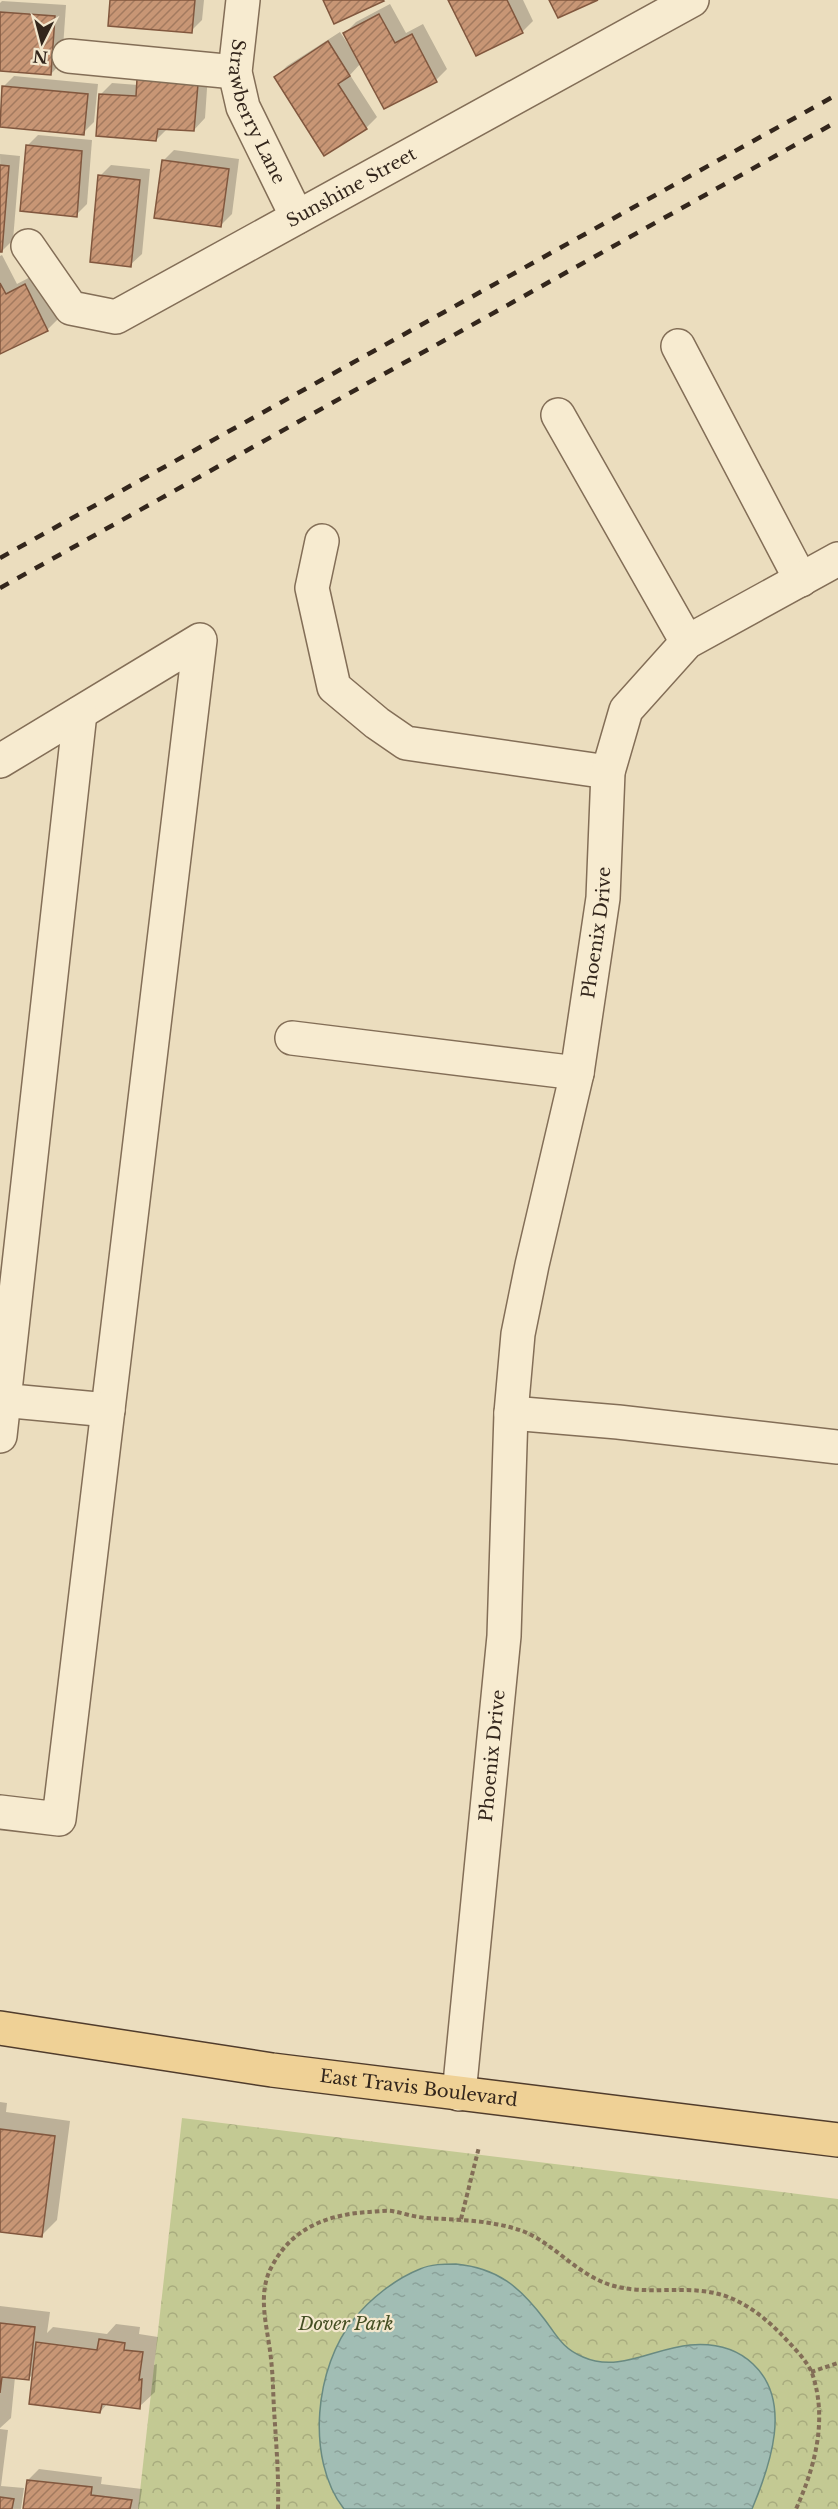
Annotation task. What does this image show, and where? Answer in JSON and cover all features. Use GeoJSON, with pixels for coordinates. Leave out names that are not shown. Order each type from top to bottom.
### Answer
{"type":"FeatureCollection","features":[{"type":"Feature","properties":{"kind":"main road","name":"East Travis Boulevard"},"geometry":{"type":"LineString","coordinates":[[0,2028],[272,2070],[838,2140]]}},
{"type":"Feature","properties":{"kind":"street","name":"Strawberry Lane"},"geometry":{"type":"LineString","coordinates":[[243,0],[235,72],[243,107],[297,217]]}},
{"type":"Feature","properties":{"kind":"street","name":"Sunshine Street"},"geometry":{"type":"LineString","coordinates":[[28,246],[71,308],[116,317],[692,0]]}},
{"type":"Feature","properties":{"kind":"street"},"geometry":{"type":"LineString","coordinates":[[69,56],[235,72]]}},
{"type":"Feature","properties":{"kind":"street"},"geometry":{"type":"LineString","coordinates":[[678,346],[801,580]]}},
{"type":"Feature","properties":{"kind":"street"},"geometry":{"type":"LineString","coordinates":[[558,415],[687,642]]}},
{"type":"Feature","properties":{"kind":"street"},"geometry":{"type":"LineString","coordinates":[[322,541],[312,588],[334,687],[377,723],[406,743],[608,772]]}},
{"type":"Feature","properties":{"kind":"street","name":"Phoenix Drive"},"geometry":{"type":"LineString","coordinates":[[459,2094],[504,1636],[511,1413],[518,1334],[577,1073],[603,898],[608,772],[626,710],[687,642],[838,559]]}},
{"type":"Feature","properties":{"kind":"street"},"geometry":{"type":"LineString","coordinates":[[0,761],[200,640],[59,1819],[0,1812]]}},
{"type":"Feature","properties":{"kind":"street"},"geometry":{"type":"LineString","coordinates":[[0,1436],[2,1400],[80,712]]}},
{"type":"Feature","properties":{"kind":"street"},"geometry":{"type":"LineString","coordinates":[[292,1038],[577,1073]]}},
{"type":"Feature","properties":{"kind":"street"},"geometry":{"type":"LineString","coordinates":[[2,1400],[108,1410]]}},
{"type":"Feature","properties":{"kind":"street"},"geometry":{"type":"LineString","coordinates":[[511,1413],[618,1422],[838,1447]]}},
{"type":"Feature","properties":{"kind":"path"},"geometry":{"type":"LineString","coordinates":[[461,2219],[479,2147]]}},
{"type":"Feature","properties":{"kind":"path"},"geometry":{"type":"LineString","coordinates":[[278,2509],[279,2481],[272,2360],[264,2315],[264,2290],[271,2267],[288,2243],[310,2225],[339,2214],[389,2211],[423,2218],[461,2219],[525,2233],[585,2275],[615,2286],[651,2290],[698,2290],[728,2297],[762,2316],[793,2346],[811,2372],[819,2410],[818,2447],[809,2481],[796,2509]]}},
{"type":"Feature","properties":{"kind":"path"},"geometry":{"type":"LineString","coordinates":[[811,2372],[838,2363]]}},
{"type":"Feature","properties":{"kind":"green space","name":"Dover Park"},"geometry":{"type":"Polygon","coordinates":[[[182,2118],[838,2199],[838,2509],[138,2509],[182,2118]]]}},
{"type":"Feature","properties":{"kind":"water"},"geometry":{"type":"Polygon","coordinates":[[[456,2264],[484,2270],[507,2281],[536,2308],[565,2346],[583,2357],[596,2361],[623,2361],[677,2347],[707,2345],[732,2350],[753,2364],[765,2379],[772,2396],[775,2415],[771,2454],[752,2509],[344,2509],[332,2488],[324,2465],[320,2439],[323,2387],[330,2361],[354,2319],[375,2297],[392,2284],[424,2267],[456,2264]]]}},
{"type":"Feature","properties":{"kind":"building"},"geometry":{"type":"Polygon","coordinates":[[[110,0],[195,0],[192,33],[108,26],[110,0]]]}},
{"type":"Feature","properties":{"kind":"building"},"geometry":{"type":"Polygon","coordinates":[[[323,0],[383,0],[384,1],[334,24],[323,0]]]}},
{"type":"Feature","properties":{"kind":"building"},"geometry":{"type":"Polygon","coordinates":[[[448,0],[507,0],[523,33],[476,56],[448,0]]]}},
{"type":"Feature","properties":{"kind":"building"},"geometry":{"type":"Polygon","coordinates":[[[549,0],[598,0],[558,18],[549,0]]]}},
{"type":"Feature","properties":{"kind":"building"},"geometry":{"type":"Polygon","coordinates":[[[0,12],[55,16],[51,75],[0,71],[0,12]]]}},
{"type":"Feature","properties":{"kind":"building"},"geometry":{"type":"Polygon","coordinates":[[[379,14],[395,43],[412,34],[437,82],[384,109],[343,33],[379,14]]]}},
{"type":"Feature","properties":{"kind":"building"},"geometry":{"type":"Polygon","coordinates":[[[328,41],[350,76],[338,84],[367,129],[324,156],[274,77],[328,41]]]}},
{"type":"Feature","properties":{"kind":"building"},"geometry":{"type":"Polygon","coordinates":[[[137,79],[198,84],[194,131],[158,129],[156,141],[96,136],[99,94],[136,96],[137,79]]]}},
{"type":"Feature","properties":{"kind":"building"},"geometry":{"type":"Polygon","coordinates":[[[2,86],[88,94],[84,135],[0,127],[2,86]]]}},
{"type":"Feature","properties":{"kind":"building"},"geometry":{"type":"Polygon","coordinates":[[[26,145],[82,151],[77,217],[20,211],[26,145]]]}},
{"type":"Feature","properties":{"kind":"building"},"geometry":{"type":"Polygon","coordinates":[[[162,160],[229,169],[221,227],[154,218],[162,160]]]}},
{"type":"Feature","properties":{"kind":"building"},"geometry":{"type":"Polygon","coordinates":[[[0,165],[9,166],[2,252],[0,252],[0,165]]]}},
{"type":"Feature","properties":{"kind":"building"},"geometry":{"type":"Polygon","coordinates":[[[98,175],[140,180],[131,267],[90,262],[98,175]]]}},
{"type":"Feature","properties":{"kind":"building"},"geometry":{"type":"Polygon","coordinates":[[[0,283],[6,294],[25,284],[48,331],[0,354],[0,283]]]}},
{"type":"Feature","properties":{"kind":"building"},"geometry":{"type":"Polygon","coordinates":[[[0,2129],[55,2136],[42,2237],[0,2232],[0,2129]]]}},
{"type":"Feature","properties":{"kind":"building"},"geometry":{"type":"Polygon","coordinates":[[[0,2323],[35,2327],[29,2380],[2,2377],[0,2393],[0,2323]]]}},
{"type":"Feature","properties":{"kind":"building"},"geometry":{"type":"Polygon","coordinates":[[[99,2339],[125,2343],[124,2350],[143,2352],[139,2380],[142,2379],[140,2409],[102,2404],[100,2413],[29,2404],[36,2342],[97,2350],[99,2339]]]}},
{"type":"Feature","properties":{"kind":"building"},"geometry":{"type":"Polygon","coordinates":[[[27,2480],[92,2487],[91,2495],[132,2500],[130,2509],[23,2509],[27,2480]]]}},
{"type":"Feature","properties":{"kind":"building"},"geometry":{"type":"Polygon","coordinates":[[[0,2497],[14,2499],[12,2509],[0,2509],[0,2497]]]}},
{"type":"Feature","properties":{"kind":"railway"},"geometry":{"type":"LineString","coordinates":[[0,558],[838,94]]}},
{"type":"Feature","properties":{"kind":"railway"},"geometry":{"type":"LineString","coordinates":[[0,588],[838,121]]}}]}
